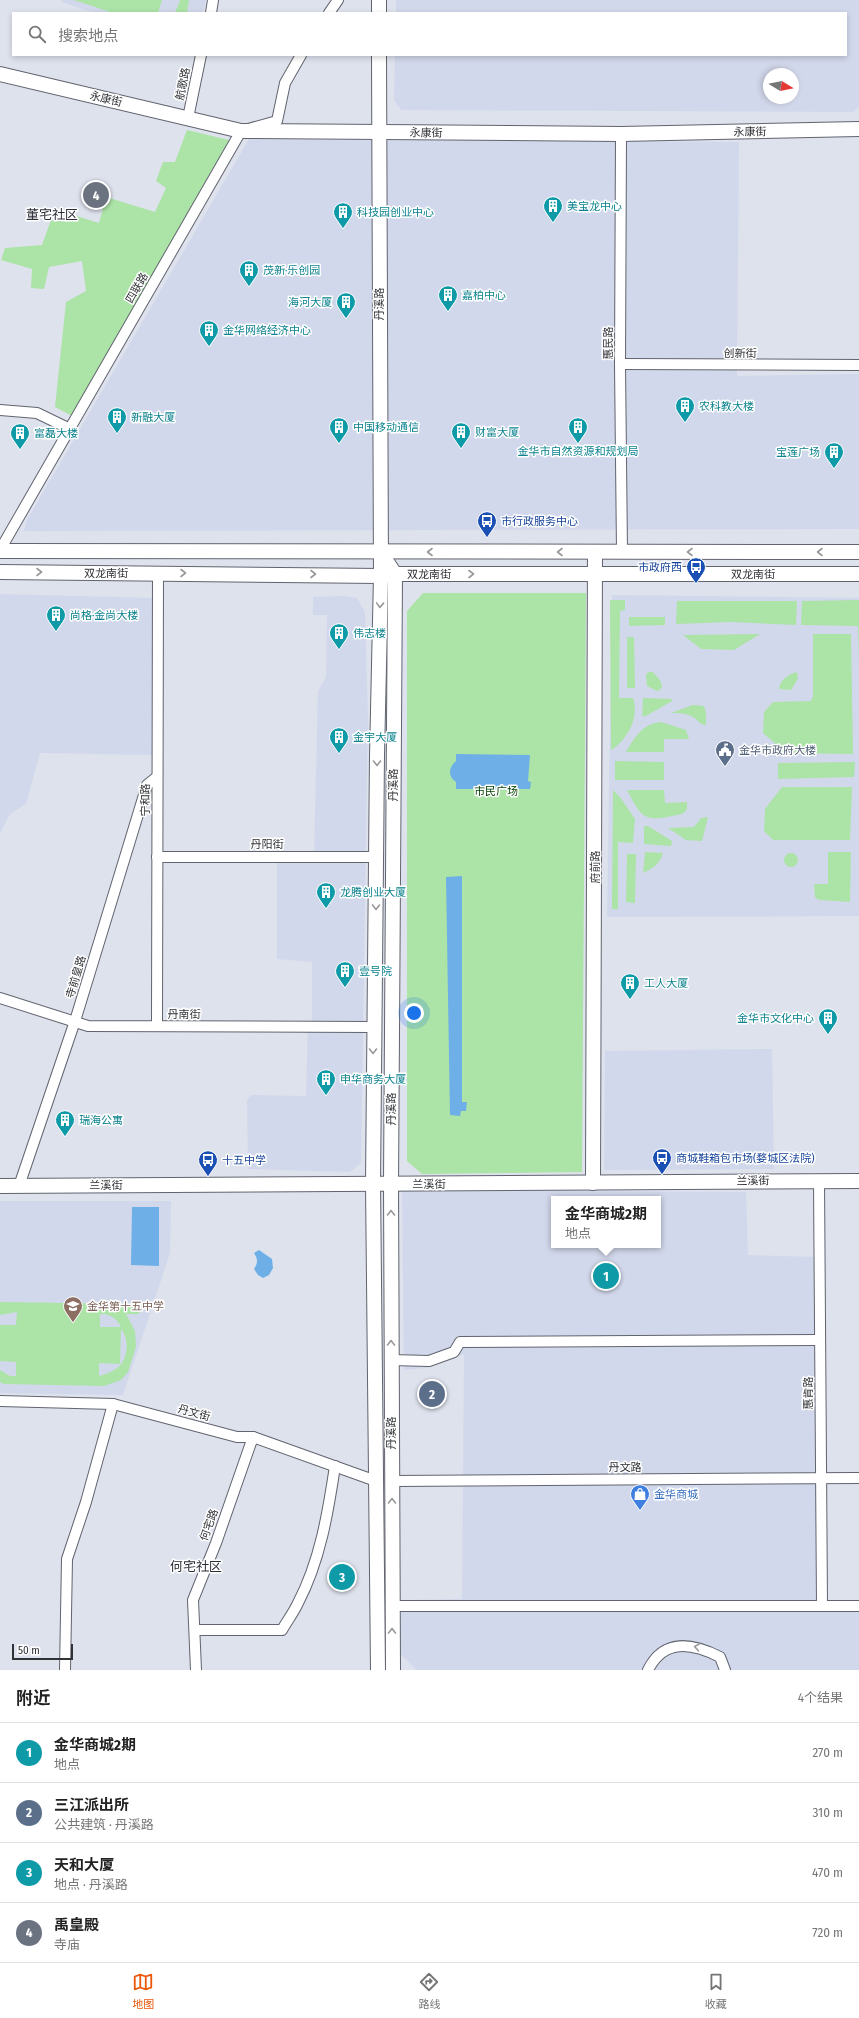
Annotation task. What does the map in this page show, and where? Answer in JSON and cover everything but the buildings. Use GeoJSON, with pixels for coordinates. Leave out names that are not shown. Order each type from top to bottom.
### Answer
{"type":"FeatureCollection","features":[{"type":"Feature","properties":{"kind":"main road"},"geometry":{"type":"LineString","coordinates":[[379,12],[380,0]]}},
{"type":"Feature","properties":{"kind":"main road","name":"丹溪路"},"geometry":{"type":"LineString","coordinates":[[379,56],[378,132],[381,552]]}},
{"type":"Feature","properties":{"kind":"main road","name":"永康街"},"geometry":{"type":"LineString","coordinates":[[0,74],[242,131],[621,134],[859,129]]}},
{"type":"Feature","properties":{"kind":"main road","name":"双龙南街"},"geometry":{"type":"LineString","coordinates":[[0,551],[859,552]]}},
{"type":"Feature","properties":{"kind":"main road"},"geometry":{"type":"LineString","coordinates":[[381,552],[388,575]]}},
{"type":"Feature","properties":{"kind":"main road","name":"府前路"},"geometry":{"type":"LineString","coordinates":[[594,1183],[595,552]]}},
{"type":"Feature","properties":{"kind":"main road","name":"双龙南街"},"geometry":{"type":"LineString","coordinates":[[0,572],[388,575],[859,574]]}},
{"type":"Feature","properties":{"kind":"main road","name":"丹溪路"},"geometry":{"type":"LineString","coordinates":[[378,1670],[373,1183],[373,1027],[377,857],[377,722],[388,575]]}},
{"type":"Feature","properties":{"kind":"main road","name":"丹溪路"},"geometry":{"type":"LineString","coordinates":[[388,575],[392,1670]]}},
{"type":"Feature","properties":{"kind":"main road","name":"兰溪街"},"geometry":{"type":"LineString","coordinates":[[0,1186],[594,1183],[819,1180],[859,1181]]}},
{"type":"Feature","properties":{"kind":"street"},"geometry":{"type":"LineString","coordinates":[[211,12],[213,0]]}},
{"type":"Feature","properties":{"kind":"street"},"geometry":{"type":"LineString","coordinates":[[330,12],[338,0]]}},
{"type":"Feature","properties":{"kind":"street","name":"航歌路"},"geometry":{"type":"LineString","coordinates":[[188,118],[201,56]]}},
{"type":"Feature","properties":{"kind":"street"},"geometry":{"type":"LineString","coordinates":[[242,131],[277,121],[285,82],[300,56]]}},
{"type":"Feature","properties":{"kind":"street","name":"四联路"},"geometry":{"type":"LineString","coordinates":[[0,551],[242,131]]}},
{"type":"Feature","properties":{"kind":"street","name":"惠民路"},"geometry":{"type":"LineString","coordinates":[[621,134],[620,364],[622,552]]}},
{"type":"Feature","properties":{"kind":"street","name":"创新街"},"geometry":{"type":"LineString","coordinates":[[620,364],[859,365]]}},
{"type":"Feature","properties":{"kind":"street"},"geometry":{"type":"LineString","coordinates":[[0,410],[37,413],[70,428]]}},
{"type":"Feature","properties":{"kind":"street","name":"宁和路"},"geometry":{"type":"LineString","coordinates":[[157,1026],[158,573]]}},
{"type":"Feature","properties":{"kind":"street","name":"寺前皇路"},"geometry":{"type":"LineString","coordinates":[[18,1186],[75,1022],[147,785],[157,777]]}},
{"type":"Feature","properties":{"kind":"street","name":"丹阳街"},"geometry":{"type":"LineString","coordinates":[[157,857],[377,857]]}},
{"type":"Feature","properties":{"kind":"street","name":"丹南街"},"geometry":{"type":"LineString","coordinates":[[0,998],[88,1026],[373,1027]]}},
{"type":"Feature","properties":{"kind":"street","name":"惠肯路"},"geometry":{"type":"LineString","coordinates":[[819,1180],[822,1606]]}},
{"type":"Feature","properties":{"kind":"street"},"geometry":{"type":"LineString","coordinates":[[391,1360],[429,1361],[454,1352],[460,1342],[820,1340]]}},
{"type":"Feature","properties":{"kind":"street","name":"丹文街"},"geometry":{"type":"LineString","coordinates":[[0,1401],[113,1404],[237,1437],[253,1438],[376,1481]]}},
{"type":"Feature","properties":{"kind":"street"},"geometry":{"type":"LineString","coordinates":[[65,1670],[67,1559],[86,1502],[113,1404]]}},
{"type":"Feature","properties":{"kind":"street","name":"何宅路"},"geometry":{"type":"LineString","coordinates":[[196,1670],[194,1600],[253,1438]]}},
{"type":"Feature","properties":{"kind":"street"},"geometry":{"type":"LineString","coordinates":[[195,1630],[282,1630],[299,1603],[316,1560],[328,1512],[335,1466]]}},
{"type":"Feature","properties":{"kind":"street","name":"丹文路"},"geometry":{"type":"LineString","coordinates":[[392,1481],[859,1478]]}},
{"type":"Feature","properties":{"kind":"street"},"geometry":{"type":"LineString","coordinates":[[392,1606],[859,1606]]}},
{"type":"Feature","properties":{"kind":"street"},"geometry":{"type":"LineString","coordinates":[[648,1670],[654,1659],[665,1649],[684,1645],[704,1649],[720,1657],[725,1670]]}},
{"type":"Feature","properties":{"kind":"shaded area"},"geometry":{"type":"Polygon","coordinates":[[[62,0],[206,0],[203,12],[91,12],[62,2],[62,0]]]}},
{"type":"Feature","properties":{"kind":"shaded area"},"geometry":{"type":"Polygon","coordinates":[[[396,0],[859,0],[859,107],[853,112],[401,110],[394,100],[395,56],[847,56],[847,12],[396,12],[396,0]]]}},
{"type":"Feature","properties":{"kind":"shaded area"},"geometry":{"type":"Polygon","coordinates":[[[249,139],[739,142],[737,376],[859,374],[859,529],[24,531],[27,520],[249,139]]]}},
{"type":"Feature","properties":{"kind":"shaded area"},"geometry":{"type":"Polygon","coordinates":[[[0,594],[154,598],[154,755],[40,753],[26,804],[10,814],[0,833],[0,594]]]}},
{"type":"Feature","properties":{"kind":"shaded area"},"geometry":{"type":"Polygon","coordinates":[[[612,595],[859,598],[859,916],[607,917],[612,595]]]}},
{"type":"Feature","properties":{"kind":"shaded area"},"geometry":{"type":"Polygon","coordinates":[[[342,596],[357,598],[365,612],[368,718],[361,1163],[350,1172],[248,1169],[247,1100],[251,1095],[306,1096],[308,1021],[312,1021],[312,962],[277,959],[277,854],[314,854],[318,691],[326,677],[327,615],[313,615],[313,597],[342,596]]]}},
{"type":"Feature","properties":{"kind":"shaded area"},"geometry":{"type":"Polygon","coordinates":[[[772,1049],[774,1169],[604,1170],[605,1051],[772,1049]]]}},
{"type":"Feature","properties":{"kind":"shaded area","name":"金华商城"},"geometry":{"type":"Polygon","coordinates":[[[402,1190],[746,1192],[748,1255],[816,1257],[818,1602],[859,1602],[859,1670],[417,1670],[399,1653],[401,1600],[462,1599],[464,1354],[427,1368],[404,1370],[402,1190]]]}},
{"type":"Feature","properties":{"kind":"shaded area","name":"金华第十五中学"},"geometry":{"type":"Polygon","coordinates":[[[0,1201],[171,1201],[170,1253],[123,1395],[0,1393],[0,1201]]]}},
{"type":"Feature","properties":{"kind":"green space"},"geometry":{"type":"Polygon","coordinates":[[[74,0],[162,0],[158,12],[110,12],[74,0]]]}},
{"type":"Feature","properties":{"kind":"green space"},"geometry":{"type":"Polygon","coordinates":[[[180,0],[189,0],[187,12],[175,12],[180,0]]]}},
{"type":"Feature","properties":{"kind":"green space"},"geometry":{"type":"Polygon","coordinates":[[[187,130],[229,140],[72,416],[55,407],[66,302],[86,291],[82,261],[49,267],[44,289],[31,288],[32,269],[1,260],[5,248],[42,245],[51,220],[66,222],[73,215],[99,223],[106,197],[155,212],[166,188],[156,181],[163,162],[175,162],[187,130]]]}},
{"type":"Feature","properties":{"kind":"green space","name":"市民广场"},"geometry":{"type":"Polygon","coordinates":[[[423,593],[586,593],[582,1172],[422,1174],[407,1161],[407,611],[423,593]]]}},
{"type":"Feature","properties":{"kind":"green space"},"geometry":{"type":"Polygon","coordinates":[[[610,600],[625,600],[625,610],[620,611],[619,698],[633,698],[635,705],[635,713],[631,728],[622,741],[611,750],[610,600]]]}},
{"type":"Feature","properties":{"kind":"green space"},"geometry":{"type":"Polygon","coordinates":[[[859,600],[859,661],[858,626],[801,625],[802,601],[859,600]]]}},
{"type":"Feature","properties":{"kind":"green space"},"geometry":{"type":"Polygon","coordinates":[[[677,601],[797,601],[796,625],[732,622],[676,624],[677,601]]]}},
{"type":"Feature","properties":{"kind":"green space"},"geometry":{"type":"Polygon","coordinates":[[[629,617],[665,617],[665,625],[629,626],[629,617]]]}},
{"type":"Feature","properties":{"kind":"green space"},"geometry":{"type":"Polygon","coordinates":[[[760,634],[734,650],[701,649],[683,635],[760,634]]]}},
{"type":"Feature","properties":{"kind":"green space"},"geometry":{"type":"Polygon","coordinates":[[[813,634],[851,634],[853,754],[779,753],[777,745],[763,733],[764,712],[773,702],[811,701],[813,696],[813,634]]]}},
{"type":"Feature","properties":{"kind":"green space"},"geometry":{"type":"Polygon","coordinates":[[[627,637],[634,637],[635,688],[627,688],[627,637]]]}},
{"type":"Feature","properties":{"kind":"green space"},"geometry":{"type":"Polygon","coordinates":[[[653,672],[660,680],[662,686],[660,690],[657,691],[647,686],[646,674],[653,672]]]}},
{"type":"Feature","properties":{"kind":"green space"},"geometry":{"type":"Polygon","coordinates":[[[797,672],[798,679],[791,690],[779,689],[785,678],[797,672]]]}},
{"type":"Feature","properties":{"kind":"green space"},"geometry":{"type":"Polygon","coordinates":[[[643,698],[672,699],[672,701],[646,716],[642,716],[643,698]]]}},
{"type":"Feature","properties":{"kind":"green space"},"geometry":{"type":"Polygon","coordinates":[[[693,705],[704,706],[706,713],[706,725],[701,724],[695,718],[688,715],[671,713],[693,705]]]}},
{"type":"Feature","properties":{"kind":"green space"},"geometry":{"type":"Polygon","coordinates":[[[661,722],[686,730],[689,739],[664,739],[664,752],[626,752],[636,736],[644,728],[654,723],[661,722]]]}},
{"type":"Feature","properties":{"kind":"green space"},"geometry":{"type":"Polygon","coordinates":[[[615,761],[664,762],[664,780],[615,780],[615,761]]]}},
{"type":"Feature","properties":{"kind":"green space"},"geometry":{"type":"Polygon","coordinates":[[[855,762],[854,777],[778,779],[778,763],[855,762]]]}},
{"type":"Feature","properties":{"kind":"green space"},"geometry":{"type":"Polygon","coordinates":[[[782,787],[852,787],[850,840],[773,840],[764,831],[765,809],[782,787]]]}},
{"type":"Feature","properties":{"kind":"green space"},"geometry":{"type":"Polygon","coordinates":[[[613,790],[620,797],[635,819],[633,843],[618,842],[618,909],[612,909],[613,790]]]}},
{"type":"Feature","properties":{"kind":"green space"},"geometry":{"type":"Polygon","coordinates":[[[627,790],[664,790],[665,803],[687,802],[687,809],[684,813],[662,818],[648,817],[639,811],[627,790]]]}},
{"type":"Feature","properties":{"kind":"green space"},"geometry":{"type":"Polygon","coordinates":[[[708,817],[702,841],[686,840],[668,828],[694,827],[701,818],[708,817]]]}},
{"type":"Feature","properties":{"kind":"green space"},"geometry":{"type":"Polygon","coordinates":[[[644,826],[648,826],[672,841],[671,846],[644,844],[644,826]]]}},
{"type":"Feature","properties":{"kind":"green space"},"geometry":{"type":"Polygon","coordinates":[[[645,852],[663,853],[656,865],[643,873],[645,852]]]}},
{"type":"Feature","properties":{"kind":"green space"},"geometry":{"type":"Polygon","coordinates":[[[828,852],[851,852],[850,902],[819,900],[815,897],[814,884],[828,884],[828,852]]]}},
{"type":"Feature","properties":{"kind":"green space"},"geometry":{"type":"Polygon","coordinates":[[[791,853],[796,855],[798,860],[796,865],[791,867],[786,865],[784,860],[786,855],[791,853]]]}},
{"type":"Feature","properties":{"kind":"green space"},"geometry":{"type":"Polygon","coordinates":[[[627,854],[636,854],[635,903],[626,902],[627,854]]]}},
{"type":"Feature","properties":{"kind":"green space"},"geometry":{"type":"Polygon","coordinates":[[[0,1302],[140,1304],[139,1314],[126,1314],[135,1331],[136,1347],[128,1372],[121,1380],[104,1386],[4,1384],[0,1382],[0,1370],[10,1376],[16,1376],[16,1362],[0,1361],[0,1325],[16,1325],[17,1312],[0,1315],[0,1302]],[[100,1314],[100,1327],[121,1327],[118,1321],[113,1317],[107,1314],[100,1314]],[[121,1329],[120,1364],[99,1363],[99,1376],[117,1368],[124,1360],[127,1346],[125,1336],[121,1329]]]}},
{"type":"Feature","properties":{"kind":"water"},"geometry":{"type":"Polygon","coordinates":[[[456,754],[530,755],[528,781],[531,782],[530,789],[456,789],[456,782],[451,777],[450,772],[456,761],[456,754]]]}},
{"type":"Feature","properties":{"kind":"water"},"geometry":{"type":"Polygon","coordinates":[[[462,876],[462,1102],[467,1102],[466,1111],[461,1111],[460,1116],[450,1115],[446,877],[462,876]]]}},
{"type":"Feature","properties":{"kind":"water"},"geometry":{"type":"Polygon","coordinates":[[[132,1207],[159,1207],[159,1266],[131,1265],[132,1207]]]}},
{"type":"Feature","properties":{"kind":"water"},"geometry":{"type":"Polygon","coordinates":[[[259,1250],[272,1259],[273,1268],[269,1275],[263,1278],[258,1275],[254,1269],[257,1261],[254,1253],[259,1250]]]}},
{"type":"Feature","properties":{"kind":"place","name":"禹皇殿"},"geometry":{"type":"Point","coordinates":[96,195]}},
{"type":"Feature","properties":{"kind":"place","name":"美宝龙中心"},"geometry":{"type":"Point","coordinates":[553,223]}},
{"type":"Feature","properties":{"kind":"place","name":"科技园创业中心"},"geometry":{"type":"Point","coordinates":[343,229]}},
{"type":"Feature","properties":{"kind":"place","name":"茂新·乐创园"},"geometry":{"type":"Point","coordinates":[249,287]}},
{"type":"Feature","properties":{"kind":"place","name":"嘉柏中心"},"geometry":{"type":"Point","coordinates":[448,312]}},
{"type":"Feature","properties":{"kind":"place","name":"海河大厦"},"geometry":{"type":"Point","coordinates":[346,319]}},
{"type":"Feature","properties":{"kind":"place","name":"金华网络经济中心"},"geometry":{"type":"Point","coordinates":[209,347]}},
{"type":"Feature","properties":{"kind":"place","name":"农科教大楼"},"geometry":{"type":"Point","coordinates":[685,423]}},
{"type":"Feature","properties":{"kind":"place","name":"新融大厦"},"geometry":{"type":"Point","coordinates":[117,434]}},
{"type":"Feature","properties":{"kind":"place","name":"中国移动通信"},"geometry":{"type":"Point","coordinates":[339,444]}},
{"type":"Feature","properties":{"kind":"place","name":"金华市自然资源和规划局"},"geometry":{"type":"Point","coordinates":[578,444]}},
{"type":"Feature","properties":{"kind":"place","name":"财富大厦"},"geometry":{"type":"Point","coordinates":[461,449]}},
{"type":"Feature","properties":{"kind":"place","name":"富磊大楼"},"geometry":{"type":"Point","coordinates":[20,450]}},
{"type":"Feature","properties":{"kind":"place","name":"宝莲广场"},"geometry":{"type":"Point","coordinates":[834,469]}},
{"type":"Feature","properties":{"kind":"place","name":"市行政服务中心"},"geometry":{"type":"Point","coordinates":[487,538]}},
{"type":"Feature","properties":{"kind":"place","name":"市政府西"},"geometry":{"type":"Point","coordinates":[696,584]}},
{"type":"Feature","properties":{"kind":"place","name":"尚格·金尚大楼"},"geometry":{"type":"Point","coordinates":[56,632]}},
{"type":"Feature","properties":{"kind":"place","name":"伟志楼"},"geometry":{"type":"Point","coordinates":[339,650]}},
{"type":"Feature","properties":{"kind":"place","name":"金宇大厦"},"geometry":{"type":"Point","coordinates":[339,754]}},
{"type":"Feature","properties":{"kind":"place","name":"金华市政府大楼"},"geometry":{"type":"Point","coordinates":[725,767]}},
{"type":"Feature","properties":{"kind":"place","name":"龙腾创业大厦"},"geometry":{"type":"Point","coordinates":[326,909]}},
{"type":"Feature","properties":{"kind":"place","name":"壹号院"},"geometry":{"type":"Point","coordinates":[345,988]}},
{"type":"Feature","properties":{"kind":"place","name":"工人大厦"},"geometry":{"type":"Point","coordinates":[630,1000]}},
{"type":"Feature","properties":{"kind":"place","name":"金华市文化中心"},"geometry":{"type":"Point","coordinates":[828,1035]}},
{"type":"Feature","properties":{"kind":"place","name":"申华商务大厦"},"geometry":{"type":"Point","coordinates":[326,1096]}},
{"type":"Feature","properties":{"kind":"place","name":"瑞海公寓"},"geometry":{"type":"Point","coordinates":[65,1137]}},
{"type":"Feature","properties":{"kind":"place","name":"商城鞋箱包市场(婺城区法院)"},"geometry":{"type":"Point","coordinates":[662,1175]}},
{"type":"Feature","properties":{"kind":"place","name":"十五中学"},"geometry":{"type":"Point","coordinates":[208,1177]}},
{"type":"Feature","properties":{"kind":"place","name":"金华商城2期"},"geometry":{"type":"Point","coordinates":[606,1276]}},
{"type":"Feature","properties":{"kind":"place","name":"金华第十五中学"},"geometry":{"type":"Point","coordinates":[73,1323]}},
{"type":"Feature","properties":{"kind":"place","name":"三江派出所"},"geometry":{"type":"Point","coordinates":[432,1394]}},
{"type":"Feature","properties":{"kind":"place","name":"金华商城"},"geometry":{"type":"Point","coordinates":[640,1511]}},
{"type":"Feature","properties":{"kind":"place","name":"天和大厦"},"geometry":{"type":"Point","coordinates":[342,1577]}},
{"type":"Feature","properties":{"kind":"district","name":"董宅社区"},"geometry":{"type":"Point","coordinates":[52,214]}},
{"type":"Feature","properties":{"kind":"district","name":"何宅社区"},"geometry":{"type":"Point","coordinates":[196,1566]}}]}
